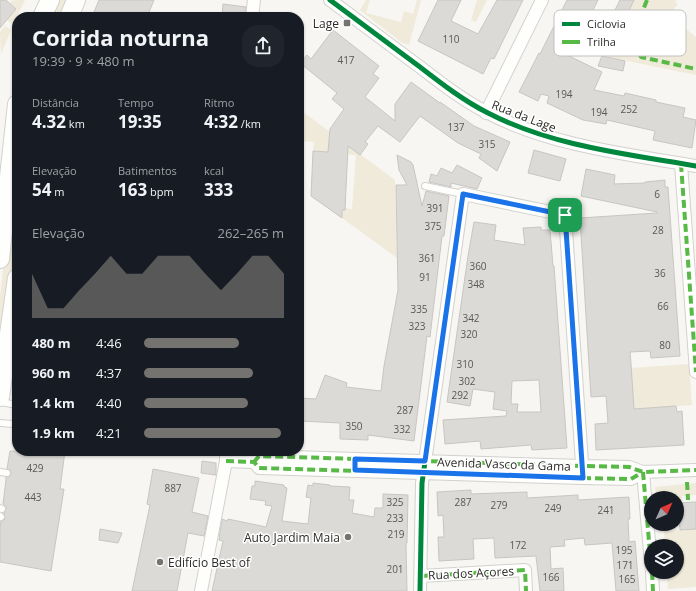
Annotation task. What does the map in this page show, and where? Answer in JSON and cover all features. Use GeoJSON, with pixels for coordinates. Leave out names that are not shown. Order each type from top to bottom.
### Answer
{"type":"FeatureCollection","features":[{"type":"Feature","properties":{"kind":"main road"},"geometry":{"type":"LineString","coordinates":[[44,12],[50,0]]}},
{"type":"Feature","properties":{"kind":"main road"},"geometry":{"type":"LineString","coordinates":[[71,12],[76,0]]}},
{"type":"Feature","properties":{"kind":"main road"},"geometry":{"type":"LineString","coordinates":[[0,259],[7,212],[12,145]]}},
{"type":"Feature","properties":{"kind":"main road"},"geometry":{"type":"LineString","coordinates":[[0,397],[12,339]]}},
{"type":"Feature","properties":{"kind":"street"},"geometry":{"type":"LineString","coordinates":[[253,12],[254,0]]}},
{"type":"Feature","properties":{"kind":"street","name":"Rua da Lage"},"geometry":{"type":"LineString","coordinates":[[330,0],[343,5],[451,91],[486,113],[527,130],[579,145],[696,166]]}},
{"type":"Feature","properties":{"kind":"street"},"geometry":{"type":"LineString","coordinates":[[486,113],[542,0]]}},
{"type":"Feature","properties":{"kind":"street"},"geometry":{"type":"LineString","coordinates":[[681,164],[692,282],[696,372]]}},
{"type":"Feature","properties":{"kind":"street"},"geometry":{"type":"LineString","coordinates":[[420,591],[421,493],[463,194],[565,215],[583,472]]}},
{"type":"Feature","properties":{"kind":"street"},"geometry":{"type":"LineString","coordinates":[[201,591],[226,456]]}},
{"type":"Feature","properties":{"kind":"street","name":"Avenida Vasco da Gama"},"geometry":{"type":"LineString","coordinates":[[226,456],[254,462],[259,468],[355,465],[424,467],[583,472],[631,479],[643,472],[696,470]]}},
{"type":"Feature","properties":{"kind":"street"},"geometry":{"type":"LineString","coordinates":[[643,472],[649,539]]}},
{"type":"Feature","properties":{"kind":"street","name":"Rua dos Açores"},"geometry":{"type":"LineString","coordinates":[[421,576],[525,570],[526,591]]}},
{"type":"Feature","properties":{"kind":"street"},"geometry":{"type":"LineString","coordinates":[[652,579],[653,591]]}},
{"type":"Feature","properties":{"kind":"lane"},"geometry":{"type":"LineString","coordinates":[[425,186],[463,194]]}},
{"type":"Feature","properties":{"kind":"lane"},"geometry":{"type":"LineString","coordinates":[[0,402],[12,404]]}},
{"type":"Feature","properties":{"kind":"lane"},"geometry":{"type":"LineString","coordinates":[[0,423],[12,424]]}},
{"type":"Feature","properties":{"kind":"shaded area"},"geometry":{"type":"Polygon","coordinates":[[[12,0],[25,0],[19,12],[14,12],[16,9],[10,3],[12,0]]]}},
{"type":"Feature","properties":{"kind":"shaded area"},"geometry":{"type":"Polygon","coordinates":[[[55,0],[71,0],[63,12],[49,12],[55,0]]]}},
{"type":"Feature","properties":{"kind":"shaded area"},"geometry":{"type":"Polygon","coordinates":[[[366,0],[370,0],[366,13],[401,22],[404,11],[413,14],[417,0],[421,0],[409,45],[401,42],[360,10],[366,0]]]}},
{"type":"Feature","properties":{"kind":"shaded area"},"geometry":{"type":"Polygon","coordinates":[[[477,0],[487,0],[476,22],[471,20],[477,0]]]}},
{"type":"Feature","properties":{"kind":"shaded area"},"geometry":{"type":"Polygon","coordinates":[[[634,0],[676,0],[675,2],[678,4],[673,10],[629,10],[634,0]]]}},
{"type":"Feature","properties":{"kind":"shaded area"},"geometry":{"type":"Polygon","coordinates":[[[12,14],[12,24],[7,20],[12,14]]]}},
{"type":"Feature","properties":{"kind":"shaded area"},"geometry":{"type":"Polygon","coordinates":[[[5,26],[11,30],[1,54],[0,32],[5,26]]]}},
{"type":"Feature","properties":{"kind":"shaded area"},"geometry":{"type":"Polygon","coordinates":[[[686,29],[696,37],[696,75],[608,57],[686,56],[686,29]]]}},
{"type":"Feature","properties":{"kind":"shaded area"},"geometry":{"type":"Polygon","coordinates":[[[304,113],[395,180],[397,258],[342,218],[342,210],[345,208],[352,209],[356,155],[335,153],[329,144],[328,152],[313,151],[314,142],[304,141],[304,113]]]}},
{"type":"Feature","properties":{"kind":"shaded area"},"geometry":{"type":"Polygon","coordinates":[[[12,224],[12,267],[0,346],[0,297],[8,225],[12,224]]]}},
{"type":"Feature","properties":{"kind":"shaded area"},"geometry":{"type":"Polygon","coordinates":[[[689,364],[692,405],[634,409],[631,368],[689,364]]]}},
{"type":"Feature","properties":{"kind":"shaded area"},"geometry":{"type":"Polygon","coordinates":[[[696,483],[696,495],[684,496],[684,491],[656,491],[655,487],[696,483]]]}},
{"type":"Feature","properties":{"kind":"shaded area"},"geometry":{"type":"Polygon","coordinates":[[[696,529],[696,587],[668,589],[667,579],[684,579],[684,539],[665,539],[664,531],[684,531],[684,530],[696,529]]]}},
{"type":"Feature","properties":{"kind":"building"},"geometry":{"type":"Polygon","coordinates":[[[0,0],[6,0],[16,9],[0,28],[0,0]]]}},
{"type":"Feature","properties":{"kind":"building"},"geometry":{"type":"Polygon","coordinates":[[[99,0],[154,0],[149,12],[94,12],[99,0]]]}},
{"type":"Feature","properties":{"kind":"building"},"geometry":{"type":"Polygon","coordinates":[[[438,0],[461,0],[451,21],[478,34],[497,0],[523,0],[494,59],[491,58],[483,74],[418,41],[438,0]]]}},
{"type":"Feature","properties":{"kind":"building"},"geometry":{"type":"Polygon","coordinates":[[[567,0],[598,0],[593,10],[562,10],[567,0]]]}},
{"type":"Feature","properties":{"kind":"building"},"geometry":{"type":"Polygon","coordinates":[[[620,0],[634,0],[629,10],[615,10],[620,0]]]}},
{"type":"Feature","properties":{"kind":"building"},"geometry":{"type":"Polygon","coordinates":[[[223,4],[246,7],[246,12],[222,12],[223,4]]]}},
{"type":"Feature","properties":{"kind":"building"},"geometry":{"type":"Polygon","coordinates":[[[554,26],[554,56],[569,56],[602,72],[594,90],[624,96],[625,93],[656,100],[656,102],[685,108],[683,117],[696,120],[692,148],[653,140],[655,131],[607,120],[606,124],[583,120],[547,103],[549,96],[541,94],[538,101],[519,92],[539,53],[540,54],[554,26]]]}},
{"type":"Feature","properties":{"kind":"building"},"geometry":{"type":"Polygon","coordinates":[[[333,30],[379,66],[373,74],[379,78],[365,97],[395,121],[395,104],[411,82],[474,126],[510,142],[497,171],[479,158],[481,154],[458,143],[420,116],[400,142],[378,126],[365,142],[368,144],[360,155],[348,146],[345,210],[342,210],[342,218],[311,196],[313,151],[328,152],[330,129],[344,109],[332,99],[337,93],[304,66],[304,58],[307,55],[311,59],[333,30]]]}},
{"type":"Feature","properties":{"kind":"building"},"geometry":{"type":"Polygon","coordinates":[[[602,56],[625,61],[623,71],[598,66],[602,56]]]}},
{"type":"Feature","properties":{"kind":"building"},"geometry":{"type":"Polygon","coordinates":[[[534,150],[566,159],[560,181],[528,173],[534,150]]]}},
{"type":"Feature","properties":{"kind":"building"},"geometry":{"type":"Polygon","coordinates":[[[397,155],[411,162],[413,165],[422,206],[426,191],[449,196],[444,236],[442,236],[430,337],[427,336],[414,441],[368,435],[368,440],[340,439],[340,423],[304,421],[304,398],[316,399],[325,375],[347,383],[346,387],[381,391],[398,290],[396,185],[407,185],[399,170],[397,155]]]}},
{"type":"Feature","properties":{"kind":"building"},"geometry":{"type":"Polygon","coordinates":[[[457,165],[482,178],[477,189],[451,183],[451,187],[429,182],[431,174],[437,176],[441,168],[452,173],[457,165]]]}},
{"type":"Feature","properties":{"kind":"building"},"geometry":{"type":"Polygon","coordinates":[[[586,169],[615,175],[614,184],[645,183],[665,180],[665,187],[668,187],[680,356],[651,358],[650,351],[630,352],[634,409],[676,406],[677,412],[682,411],[684,445],[596,450],[595,424],[608,423],[606,396],[591,397],[580,218],[657,212],[581,196],[586,169]]]}},
{"type":"Feature","properties":{"kind":"building"},"geometry":{"type":"Polygon","coordinates":[[[474,222],[496,225],[494,240],[525,245],[523,228],[541,227],[541,230],[550,230],[567,448],[532,450],[531,445],[481,449],[480,441],[445,444],[443,420],[506,416],[507,411],[493,409],[495,392],[473,389],[470,406],[447,402],[474,222]],[[539,380],[512,381],[511,404],[518,404],[517,412],[541,412],[539,380]]]}},
{"type":"Feature","properties":{"kind":"building"},"geometry":{"type":"Polygon","coordinates":[[[10,451],[12,451],[12,456],[64,456],[60,489],[64,489],[51,571],[0,562],[0,527],[1,521],[5,519],[4,513],[6,506],[3,504],[6,477],[10,476],[11,473],[10,470],[7,469],[10,451]]]}},
{"type":"Feature","properties":{"kind":"building"},"geometry":{"type":"Polygon","coordinates":[[[202,461],[216,463],[216,475],[201,473],[202,461]]]}},
{"type":"Feature","properties":{"kind":"building"},"geometry":{"type":"Polygon","coordinates":[[[153,469],[199,478],[192,512],[208,516],[204,536],[188,533],[177,591],[132,591],[150,505],[147,504],[153,469]]]}},
{"type":"Feature","properties":{"kind":"building"},"geometry":{"type":"Polygon","coordinates":[[[255,481],[284,485],[284,487],[287,488],[282,521],[308,524],[311,498],[306,497],[308,485],[313,486],[313,483],[350,487],[349,500],[354,500],[352,513],[374,517],[375,508],[383,508],[383,494],[408,495],[406,543],[407,591],[212,591],[223,541],[219,540],[222,519],[266,527],[272,506],[265,505],[266,501],[250,499],[252,486],[255,486],[255,481]]]}},
{"type":"Feature","properties":{"kind":"building"},"geometry":{"type":"Polygon","coordinates":[[[471,490],[471,494],[527,492],[527,498],[578,495],[578,500],[629,497],[629,542],[635,541],[639,591],[616,591],[612,543],[585,545],[584,538],[564,540],[565,546],[550,547],[551,569],[563,568],[564,591],[540,591],[536,556],[495,558],[494,538],[473,539],[474,559],[439,561],[438,537],[444,537],[443,515],[438,516],[437,492],[471,490]]]}},
{"type":"Feature","properties":{"kind":"building"},"geometry":{"type":"Polygon","coordinates":[[[696,502],[696,529],[684,530],[684,503],[696,502]]]}},
{"type":"Feature","properties":{"kind":"building"},"geometry":{"type":"Polygon","coordinates":[[[100,529],[122,533],[118,543],[99,540],[100,529]]]}},
{"type":"Feature","properties":{"kind":"marked path"},"geometry":{"type":"LineString","coordinates":[[643,10],[647,0]]}},
{"type":"Feature","properties":{"kind":"marked path"},"geometry":{"type":"LineString","coordinates":[[640,56],[696,69]]}},
{"type":"Feature","properties":{"kind":"marked path"},"geometry":{"type":"LineString","coordinates":[[681,164],[696,372]]}},
{"type":"Feature","properties":{"kind":"marked path"},"geometry":{"type":"LineString","coordinates":[[254,462],[259,456],[629,467],[643,472],[696,470]]}},
{"type":"Feature","properties":{"kind":"marked path"},"geometry":{"type":"LineString","coordinates":[[226,461],[254,462],[259,468],[583,478],[631,479],[643,472]]}},
{"type":"Feature","properties":{"kind":"marked path"},"geometry":{"type":"LineString","coordinates":[[643,472],[649,539]]}},
{"type":"Feature","properties":{"kind":"marked path"},"geometry":{"type":"LineString","coordinates":[[687,482],[688,500]]}},
{"type":"Feature","properties":{"kind":"marked path"},"geometry":{"type":"LineString","coordinates":[[421,576],[525,570],[526,591]]}},
{"type":"Feature","properties":{"kind":"marked path"},"geometry":{"type":"LineString","coordinates":[[652,579],[653,591]]}},
{"type":"Feature","properties":{"kind":"cycle path"},"geometry":{"type":"LineString","coordinates":[[330,0],[453,92],[488,113],[512,124],[538,134],[563,141],[616,153],[696,166]]}},
{"type":"Feature","properties":{"kind":"cycle path"},"geometry":{"type":"LineString","coordinates":[[420,591],[422,483],[463,194],[565,215],[583,478]]}},
{"type":"Feature","properties":{"kind":"place","name":"Lage"},"geometry":{"type":"Point","coordinates":[347,23]}},
{"type":"Feature","properties":{"kind":"place","name":"Auto Jardim Maia"},"geometry":{"type":"Point","coordinates":[348,537]}},
{"type":"Feature","properties":{"kind":"place","name":"Edifício Best of"},"geometry":{"type":"Point","coordinates":[160,562]}},
{"type":"Feature","properties":{"kind":"route"},"geometry":{"type":"LineString","coordinates":[[463,194],[565,215],[583,478],[355,470],[355,459],[425,461],[463,194]]}}]}
